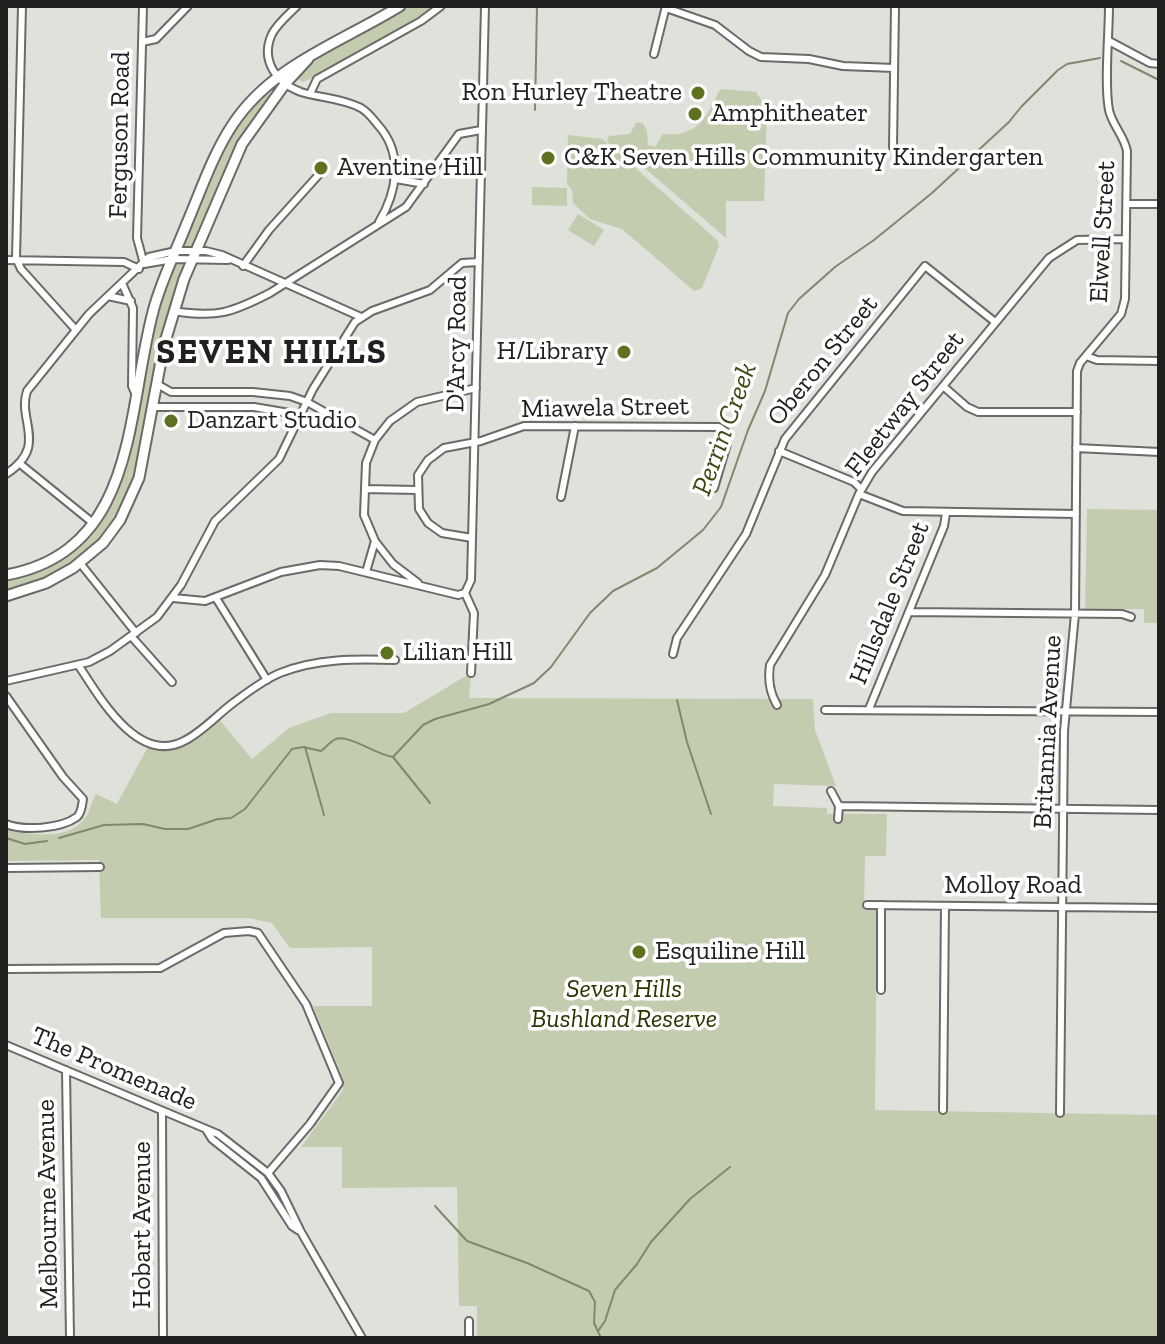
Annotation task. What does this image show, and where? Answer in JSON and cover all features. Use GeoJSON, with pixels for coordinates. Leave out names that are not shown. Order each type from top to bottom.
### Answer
{"type":"FeatureCollection","features":[{"type":"Feature","properties":{"kind":"main road"},"geometry":{"type":"LineString","coordinates":[[6,575],[36,567],[74,543],[108,502],[120,472],[153,310],[226,136],[246,106],[276,77],[400,6]]}},
{"type":"Feature","properties":{"kind":"main road"},"geometry":{"type":"LineString","coordinates":[[6,596],[46,583],[80,563],[103,543],[116,526],[135,489],[173,311],[194,255],[237,153],[285,84],[310,56]]}},
{"type":"Feature","properties":{"kind":"street"},"geometry":{"type":"LineString","coordinates":[[22,6],[17,261],[76,330]]}},
{"type":"Feature","properties":{"kind":"street","name":"Ferguson Road"},"geometry":{"type":"LineString","coordinates":[[141,266],[137,238],[143,6]]}},
{"type":"Feature","properties":{"kind":"street"},"geometry":{"type":"LineString","coordinates":[[142,42],[156,39],[188,6]]}},
{"type":"Feature","properties":{"kind":"street"},"geometry":{"type":"LineString","coordinates":[[297,6],[272,35],[268,57],[276,77],[285,84],[367,112],[387,137],[395,159],[396,179],[389,205],[377,225]]}},
{"type":"Feature","properties":{"kind":"street"},"geometry":{"type":"LineString","coordinates":[[310,94],[317,79],[421,21],[441,6]]}},
{"type":"Feature","properties":{"kind":"street"},"geometry":{"type":"LineString","coordinates":[[893,147],[895,6]]}},
{"type":"Feature","properties":{"kind":"street","name":"Elwell Street"},"geometry":{"type":"LineString","coordinates":[[1086,356],[1124,307],[1127,151],[1123,135],[1114,123],[1108,106],[1109,6]]}},
{"type":"Feature","properties":{"kind":"street"},"geometry":{"type":"LineString","coordinates":[[654,54],[666,7],[715,25],[761,57],[894,68]]}},
{"type":"Feature","properties":{"kind":"street","name":"D'Arcy Road"},"geometry":{"type":"LineString","coordinates":[[471,673],[474,613],[465,593],[471,580],[483,8]]}},
{"type":"Feature","properties":{"kind":"street"},"geometry":{"type":"LineString","coordinates":[[1109,41],[1150,63],[1159,64]]}},
{"type":"Feature","properties":{"kind":"street"},"geometry":{"type":"LineString","coordinates":[[173,311],[220,315],[246,305],[406,207],[459,134],[481,130]]}},
{"type":"Feature","properties":{"kind":"street"},"geometry":{"type":"LineString","coordinates":[[243,266],[269,230],[323,170]]}},
{"type":"Feature","properties":{"kind":"street"},"geometry":{"type":"LineString","coordinates":[[396,179],[424,184]]}},
{"type":"Feature","properties":{"kind":"street"},"geometry":{"type":"LineString","coordinates":[[1127,204],[1159,204]]}},
{"type":"Feature","properties":{"kind":"street","name":"Fleetway Street"},"geometry":{"type":"LineString","coordinates":[[777,705],[770,685],[770,665],[825,575],[860,492],[872,472],[1040,267],[1069,244],[1090,239],[1126,239]]}},
{"type":"Feature","properties":{"kind":"street"},"geometry":{"type":"LineString","coordinates":[[6,474],[19,463],[28,448],[30,436],[26,393],[76,330],[141,266],[175,255],[222,255],[361,317]]}},
{"type":"Feature","properties":{"kind":"street"},"geometry":{"type":"LineString","coordinates":[[6,260],[124,262],[141,266]]}},
{"type":"Feature","properties":{"kind":"street"},"geometry":{"type":"LineString","coordinates":[[6,681],[79,666],[99,657],[157,617],[173,598],[215,521],[274,466],[285,451],[307,402],[349,329],[361,317],[430,290],[462,263],[479,262]]}},
{"type":"Feature","properties":{"kind":"street","name":"Oberon Street"},"geometry":{"type":"LineString","coordinates":[[673,654],[677,638],[746,534],[779,451],[790,432],[925,266],[995,322]]}},
{"type":"Feature","properties":{"kind":"street"},"geometry":{"type":"LineString","coordinates":[[122,283],[131,301],[132,386],[136,397]]}},
{"type":"Feature","properties":{"kind":"street"},"geometry":{"type":"LineString","coordinates":[[108,296],[131,301]]}},
{"type":"Feature","properties":{"kind":"street"},"geometry":{"type":"LineString","coordinates":[[1086,356],[1097,360],[1159,361]]}},
{"type":"Feature","properties":{"kind":"street","name":"Britannia Avenue"},"geometry":{"type":"LineString","coordinates":[[1060,1113],[1063,809],[1066,711],[1075,614],[1077,371],[1086,356]]}},
{"type":"Feature","properties":{"kind":"street"},"geometry":{"type":"LineString","coordinates":[[157,384],[169,391],[253,392],[290,396],[307,402],[375,440]]}},
{"type":"Feature","properties":{"kind":"street"},"geometry":{"type":"LineString","coordinates":[[943,386],[967,407],[978,412],[1077,412]]}},
{"type":"Feature","properties":{"kind":"street"},"geometry":{"type":"LineString","coordinates":[[422,586],[384,555],[365,520],[366,463],[375,440],[390,421],[417,402],[476,388]]}},
{"type":"Feature","properties":{"kind":"street"},"geometry":{"type":"LineString","coordinates":[[152,407],[254,407],[301,415]]}},
{"type":"Feature","properties":{"kind":"street","name":"Miawela Street"},"geometry":{"type":"LineString","coordinates":[[417,490],[418,475],[428,460],[444,448],[475,442],[524,426],[723,428],[728,437],[727,444],[714,488]]}},
{"type":"Feature","properties":{"kind":"street"},"geometry":{"type":"LineString","coordinates":[[561,497],[575,426]]}},
{"type":"Feature","properties":{"kind":"street"},"geometry":{"type":"LineString","coordinates":[[1076,448],[1159,452]]}},
{"type":"Feature","properties":{"kind":"street"},"geometry":{"type":"LineString","coordinates":[[779,451],[854,482],[860,492],[903,511],[1076,514]]}},
{"type":"Feature","properties":{"kind":"street"},"geometry":{"type":"LineString","coordinates":[[19,463],[93,523]]}},
{"type":"Feature","properties":{"kind":"street"},"geometry":{"type":"LineString","coordinates":[[365,489],[417,490],[419,509],[428,523],[454,537],[472,538]]}},
{"type":"Feature","properties":{"kind":"street","name":"Hillsdale Street"},"geometry":{"type":"LineString","coordinates":[[869,709],[944,526],[946,513]]}},
{"type":"Feature","properties":{"kind":"street"},"geometry":{"type":"LineString","coordinates":[[366,572],[375,541]]}},
{"type":"Feature","properties":{"kind":"street"},"geometry":{"type":"LineString","coordinates":[[80,563],[172,682]]}},
{"type":"Feature","properties":{"kind":"street"},"geometry":{"type":"LineString","coordinates":[[173,598],[205,601],[281,572],[320,565],[366,572],[458,595],[465,593]]}},
{"type":"Feature","properties":{"kind":"street"},"geometry":{"type":"LineString","coordinates":[[216,598],[267,680]]}},
{"type":"Feature","properties":{"kind":"street"},"geometry":{"type":"LineString","coordinates":[[909,612],[1122,614],[1131,617]]}},
{"type":"Feature","properties":{"kind":"street"},"geometry":{"type":"LineString","coordinates":[[79,666],[122,726],[140,739],[158,745],[182,742],[267,680],[299,667],[332,660],[395,660]]}},
{"type":"Feature","properties":{"kind":"street"},"geometry":{"type":"LineString","coordinates":[[6,696],[63,777],[83,799],[76,818],[30,829],[6,824]]}},
{"type":"Feature","properties":{"kind":"street"},"geometry":{"type":"LineString","coordinates":[[825,710],[1159,712]]}},
{"type":"Feature","properties":{"kind":"street"},"geometry":{"type":"LineString","coordinates":[[831,791],[839,806],[838,819]]}},
{"type":"Feature","properties":{"kind":"street"},"geometry":{"type":"LineString","coordinates":[[839,806],[1159,810]]}},
{"type":"Feature","properties":{"kind":"street"},"geometry":{"type":"LineString","coordinates":[[6,868],[100,867]]}},
{"type":"Feature","properties":{"kind":"street","name":"Molloy Road"},"geometry":{"type":"LineString","coordinates":[[867,905],[1159,908]]}},
{"type":"Feature","properties":{"kind":"street"},"geometry":{"type":"LineString","coordinates":[[881,905],[881,990]]}},
{"type":"Feature","properties":{"kind":"street"},"geometry":{"type":"LineString","coordinates":[[943,1110],[945,906]]}},
{"type":"Feature","properties":{"kind":"street"},"geometry":{"type":"LineString","coordinates":[[6,969],[160,968],[224,933],[235,930],[258,933],[306,1004],[339,1083],[310,1124],[268,1173]]}},
{"type":"Feature","properties":{"kind":"street","name":"The Promenade"},"geometry":{"type":"LineString","coordinates":[[6,1045],[206,1130],[228,1141],[268,1173],[362,1338]]}},
{"type":"Feature","properties":{"kind":"street","name":"Melbourne Avenue"},"geometry":{"type":"LineString","coordinates":[[66,1070],[70,1338]]}},
{"type":"Feature","properties":{"kind":"street","name":"Hobart Avenue"},"geometry":{"type":"LineString","coordinates":[[162,1111],[163,1338]]}},
{"type":"Feature","properties":{"kind":"street","name":"The Promenade"},"geometry":{"type":"LineString","coordinates":[[206,1130],[212,1139],[261,1178],[292,1226],[301,1232]]}},
{"type":"Feature","properties":{"kind":"street"},"geometry":{"type":"LineString","coordinates":[[469,1321],[469,1338]]}},
{"type":"Feature","properties":{"kind":"green space"},"geometry":{"type":"Polygon","coordinates":[[[408,6],[437,6],[317,76],[303,82],[298,79],[320,56],[408,6]]]}},
{"type":"Feature","properties":{"kind":"green space"},"geometry":{"type":"Polygon","coordinates":[[[273,86],[195,248],[184,248],[183,241],[213,165],[245,110],[273,86]]]}},
{"type":"Feature","properties":{"kind":"green space"},"geometry":{"type":"Polygon","coordinates":[[[720,89],[756,92],[767,109],[764,201],[726,201],[726,238],[627,153],[614,149],[717,240],[719,246],[702,288],[694,291],[622,229],[590,219],[573,203],[572,190],[567,184],[568,135],[602,139],[611,147],[607,141],[609,136],[630,134],[636,123],[643,123],[648,145],[655,147],[663,134],[685,132],[700,123],[720,89]]]}},
{"type":"Feature","properties":{"kind":"green space"},"geometry":{"type":"Polygon","coordinates":[[[532,187],[567,188],[567,206],[532,205],[532,187]]]}},
{"type":"Feature","properties":{"kind":"green space"},"geometry":{"type":"Polygon","coordinates":[[[578,214],[604,230],[594,246],[568,230],[578,214]]]}},
{"type":"Feature","properties":{"kind":"green space"},"geometry":{"type":"Polygon","coordinates":[[[175,262],[186,262],[186,268],[137,478],[122,514],[96,547],[62,572],[6,594],[6,578],[49,563],[107,508],[152,323],[175,262]]]}},
{"type":"Feature","properties":{"kind":"green space"},"geometry":{"type":"Polygon","coordinates":[[[1087,509],[1159,510],[1159,623],[1144,623],[1144,609],[1085,609],[1087,509]]]}},
{"type":"Feature","properties":{"kind":"green space","name":"Seven Hills Bushland Reserve"},"geometry":{"type":"Polygon","coordinates":[[[471,673],[469,698],[813,699],[815,730],[836,786],[774,784],[773,806],[827,808],[827,814],[887,814],[886,856],[865,856],[864,910],[877,910],[875,1110],[1159,1115],[1159,1338],[477,1338],[477,1306],[459,1306],[457,1187],[342,1188],[342,1147],[301,1147],[343,1090],[343,1078],[313,1006],[372,1006],[372,947],[290,948],[272,923],[249,918],[101,918],[99,860],[6,861],[6,829],[37,834],[59,833],[78,825],[87,815],[96,794],[117,804],[149,745],[183,746],[218,718],[252,759],[289,728],[331,713],[404,713],[471,673]]]}},
{"type":"Feature","properties":{"kind":"waterway"},"geometry":{"type":"LineString","coordinates":[[535,110],[537,6]]}},
{"type":"Feature","properties":{"kind":"waterway","name":"Perrin Creek"},"geometry":{"type":"LineString","coordinates":[[59,838],[104,825],[143,824],[165,829],[188,829],[231,818],[245,809],[292,749],[303,747],[321,751],[341,738],[393,757],[423,725],[489,704],[534,683],[551,667],[590,613],[613,591],[657,568],[703,530],[721,507],[765,391],[788,313],[799,299],[835,267],[932,193],[1009,122],[1058,70],[1067,64],[1100,58]]}},
{"type":"Feature","properties":{"kind":"waterway","name":"Perrin Creek"},"geometry":{"type":"LineString","coordinates":[[1121,61],[1159,80]]}},
{"type":"Feature","properties":{"kind":"waterway"},"geometry":{"type":"LineString","coordinates":[[677,700],[687,742],[711,814]]}},
{"type":"Feature","properties":{"kind":"waterway"},"geometry":{"type":"LineString","coordinates":[[305,747],[324,815]]}},
{"type":"Feature","properties":{"kind":"waterway"},"geometry":{"type":"LineString","coordinates":[[393,757],[430,803]]}},
{"type":"Feature","properties":{"kind":"waterway"},"geometry":{"type":"LineString","coordinates":[[6,838],[25,844],[47,841]]}},
{"type":"Feature","properties":{"kind":"waterway"},"geometry":{"type":"LineString","coordinates":[[598,1331],[605,1321],[615,1290],[651,1242],[690,1199],[730,1167]]}},
{"type":"Feature","properties":{"kind":"waterway"},"geometry":{"type":"LineString","coordinates":[[435,1206],[467,1241],[589,1291],[595,1302],[594,1323],[601,1338]]}},
{"type":"Feature","properties":{"kind":"place","name":"Ron Hurley Theatre"},"geometry":{"type":"Point","coordinates":[698,93]}},
{"type":"Feature","properties":{"kind":"place","name":"Amphitheater"},"geometry":{"type":"Point","coordinates":[695,114]}},
{"type":"Feature","properties":{"kind":"place","name":"C&K Seven Hills Community Kindergarten"},"geometry":{"type":"Point","coordinates":[548,158]}},
{"type":"Feature","properties":{"kind":"place","name":"Aventine Hill"},"geometry":{"type":"Point","coordinates":[321,168]}},
{"type":"Feature","properties":{"kind":"place","name":"H/Library"},"geometry":{"type":"Point","coordinates":[624,352]}},
{"type":"Feature","properties":{"kind":"place","name":"Danzart Studio"},"geometry":{"type":"Point","coordinates":[171,421]}},
{"type":"Feature","properties":{"kind":"place","name":"Lilian Hill"},"geometry":{"type":"Point","coordinates":[387,653]}},
{"type":"Feature","properties":{"kind":"place","name":"Esquiline Hill"},"geometry":{"type":"Point","coordinates":[639,952]}},
{"type":"Feature","properties":{"kind":"district","name":"SEVEN HILLS"},"geometry":{"type":"Point","coordinates":[272,353]}}]}
